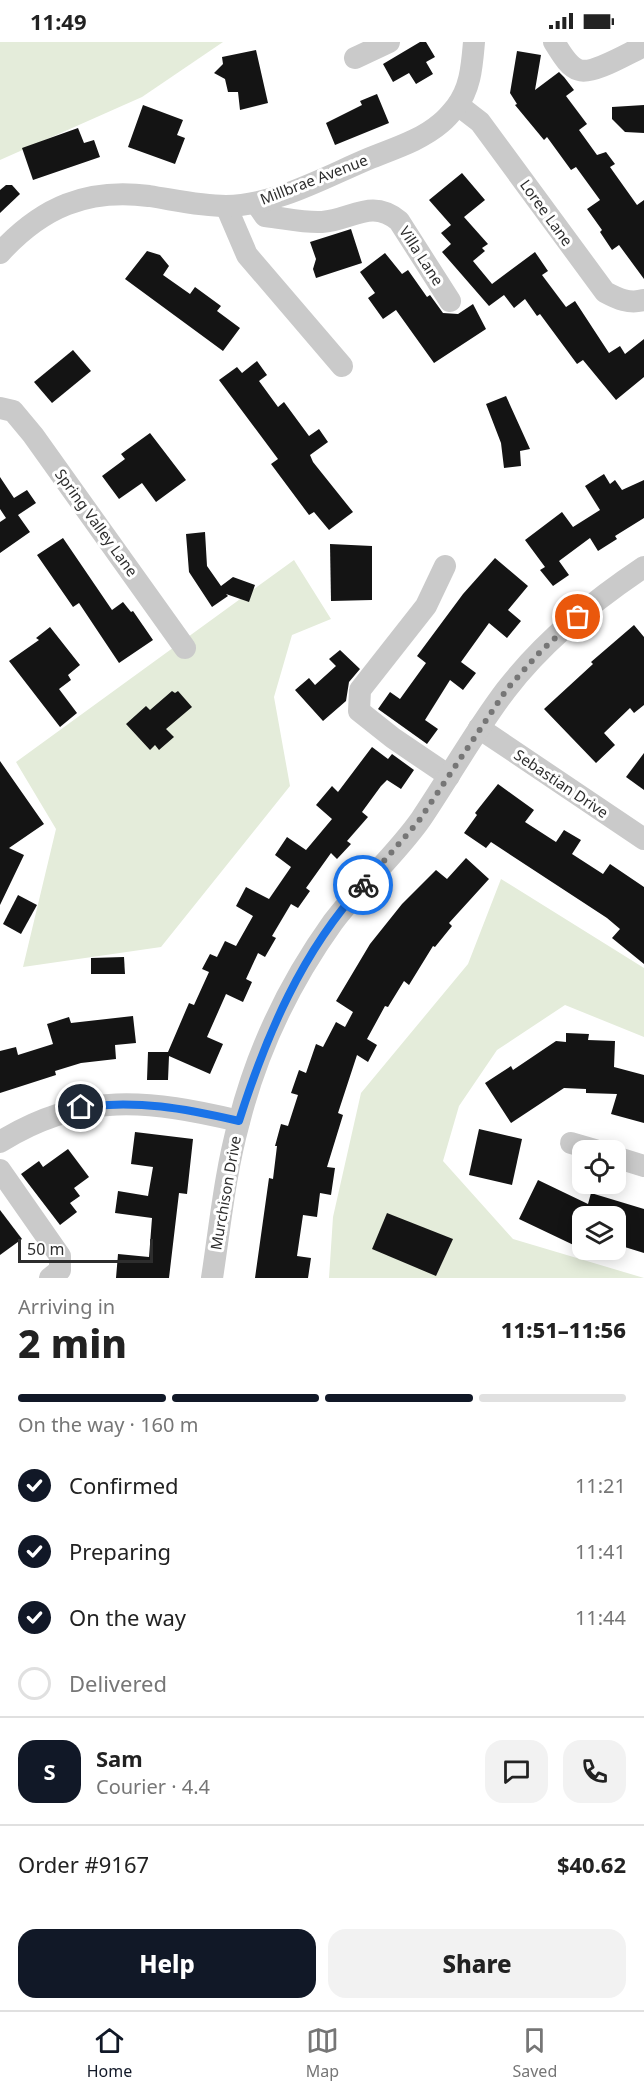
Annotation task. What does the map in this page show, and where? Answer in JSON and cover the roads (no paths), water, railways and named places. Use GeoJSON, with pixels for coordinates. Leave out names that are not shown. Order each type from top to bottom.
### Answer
{"type":"FeatureCollection","features":[{"type":"Feature","properties":{"kind":"street"},"geometry":{"type":"LineString","coordinates":[[354,58],[389,42]]}},
{"type":"Feature","properties":{"kind":"street","name":"Millbrae Avenue"},"geometry":{"type":"LineString","coordinates":[[0,253],[36,222],[62,204],[92,195],[119,193],[226,206],[256,203],[292,191],[419,138],[441,123],[458,105],[467,88],[474,42]]}},
{"type":"Feature","properties":{"kind":"street"},"geometry":{"type":"LineString","coordinates":[[554,42],[571,65],[578,70],[590,71],[644,46]]}},
{"type":"Feature","properties":{"kind":"street","name":"Loree Lane"},"geometry":{"type":"LineString","coordinates":[[458,105],[480,122],[605,292],[620,300],[636,303],[644,300]]}},
{"type":"Feature","properties":{"kind":"street","name":"Villa Lane"},"geometry":{"type":"LineString","coordinates":[[256,203],[265,216],[305,221],[324,222],[372,210],[387,211],[399,221],[450,301]]}},
{"type":"Feature","properties":{"kind":"street"},"geometry":{"type":"LineString","coordinates":[[226,206],[247,255],[342,366]]}},
{"type":"Feature","properties":{"kind":"street","name":"Spring Valley Lane"},"geometry":{"type":"LineString","coordinates":[[0,408],[13,411],[33,435],[185,648]]}},
{"type":"Feature","properties":{"kind":"street"},"geometry":{"type":"LineString","coordinates":[[445,566],[426,606],[360,690],[359,711],[393,738],[449,776]]}},
{"type":"Feature","properties":{"kind":"street","name":"Murchison Drive"},"geometry":{"type":"LineString","coordinates":[[212,1278],[227,1173],[239,1121],[269,1034],[310,957],[359,890],[418,822],[507,689],[540,652],[609,592],[644,567]]}},
{"type":"Feature","properties":{"kind":"street","name":"Sebastian Drive"},"geometry":{"type":"LineString","coordinates":[[479,728],[644,839]]}},
{"type":"Feature","properties":{"kind":"street"},"geometry":{"type":"LineString","coordinates":[[0,1142],[46,1117],[81,1107],[117,1103],[186,1108],[239,1121]]}},
{"type":"Feature","properties":{"kind":"street"},"geometry":{"type":"LineString","coordinates":[[626,1160],[644,1166]]}},
{"type":"Feature","properties":{"kind":"street"},"geometry":{"type":"LineString","coordinates":[[0,1170],[60,1256],[60,1270],[50,1278]]}}]}
